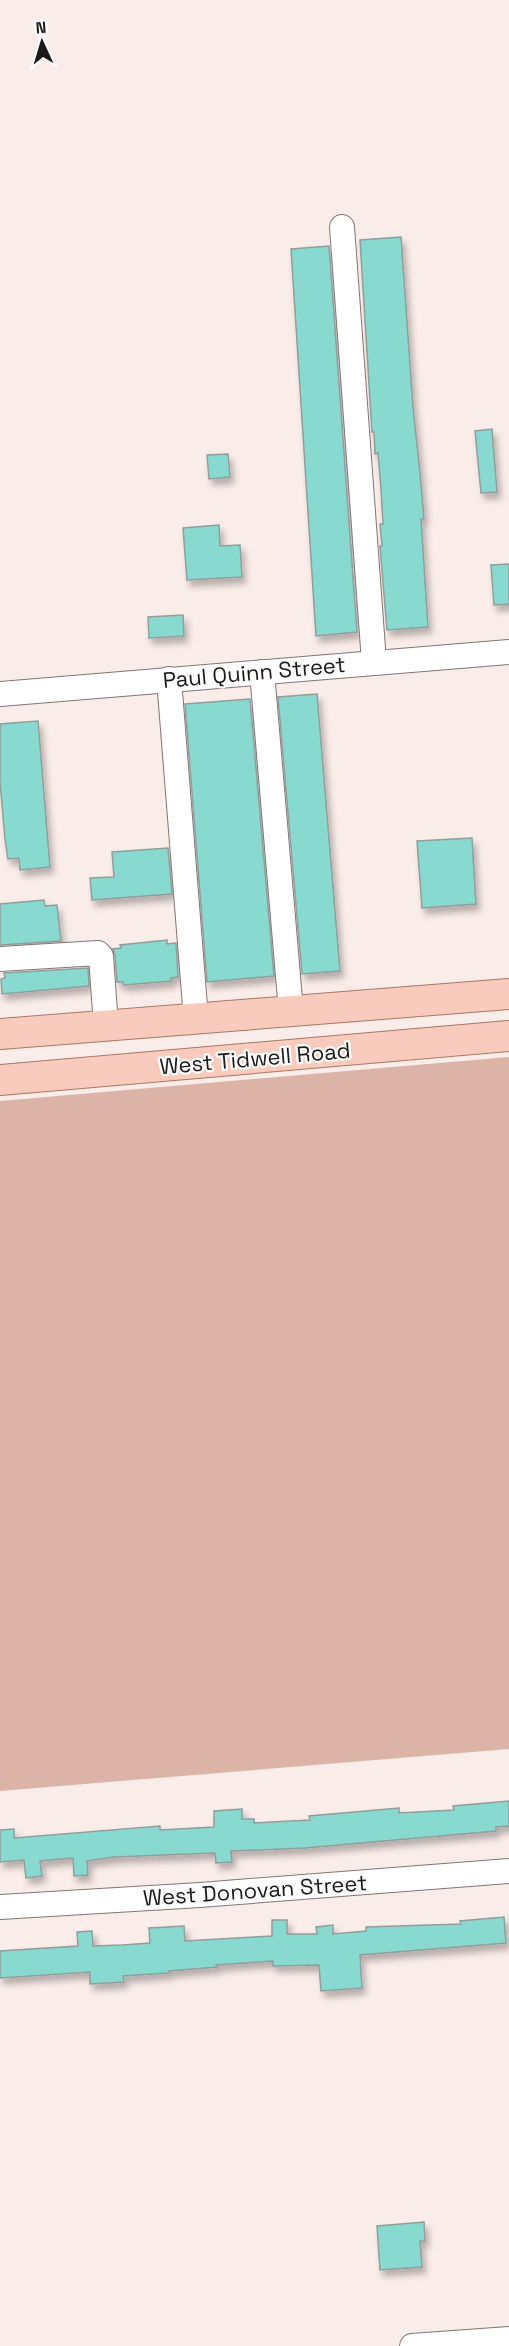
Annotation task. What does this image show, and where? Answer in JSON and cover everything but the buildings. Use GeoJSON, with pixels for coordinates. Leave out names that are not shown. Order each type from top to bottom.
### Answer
{"type":"FeatureCollection","features":[{"type":"Feature","properties":{"kind":"main road","name":"West Tidwell Road"},"geometry":{"type":"LineString","coordinates":[[0,1034],[509,994]]}},
{"type":"Feature","properties":{"kind":"main road"},"geometry":{"type":"LineString","coordinates":[[400,1046],[405,1003]]}},
{"type":"Feature","properties":{"kind":"main road","name":"West Tidwell Road"},"geometry":{"type":"LineString","coordinates":[[0,1080],[509,1036]]}},
{"type":"Feature","properties":{"kind":"street"},"geometry":{"type":"LineString","coordinates":[[342,227],[374,662]]}},
{"type":"Feature","properties":{"kind":"street","name":"Paul Quinn Street"},"geometry":{"type":"LineString","coordinates":[[0,694],[509,652]]}},
{"type":"Feature","properties":{"kind":"street"},"geometry":{"type":"LineString","coordinates":[[262,672],[291,1011]]}},
{"type":"Feature","properties":{"kind":"street"},"geometry":{"type":"LineString","coordinates":[[169,679],[196,1019]]}},
{"type":"Feature","properties":{"kind":"street"},"geometry":{"type":"LineString","coordinates":[[0,959],[98,953],[106,1026]]}},
{"type":"Feature","properties":{"kind":"street","name":"West Donovan Street"},"geometry":{"type":"LineString","coordinates":[[0,1907],[200,1895],[509,1870]]}},
{"type":"Feature","properties":{"kind":"street"},"geometry":{"type":"LineString","coordinates":[[412,2346],[509,2339]]}},
{"type":"Feature","properties":{"kind":"shaded area"},"geometry":{"type":"Polygon","coordinates":[[[509,1057],[509,1749],[0,1791],[0,1101],[509,1057]]]}}]}
